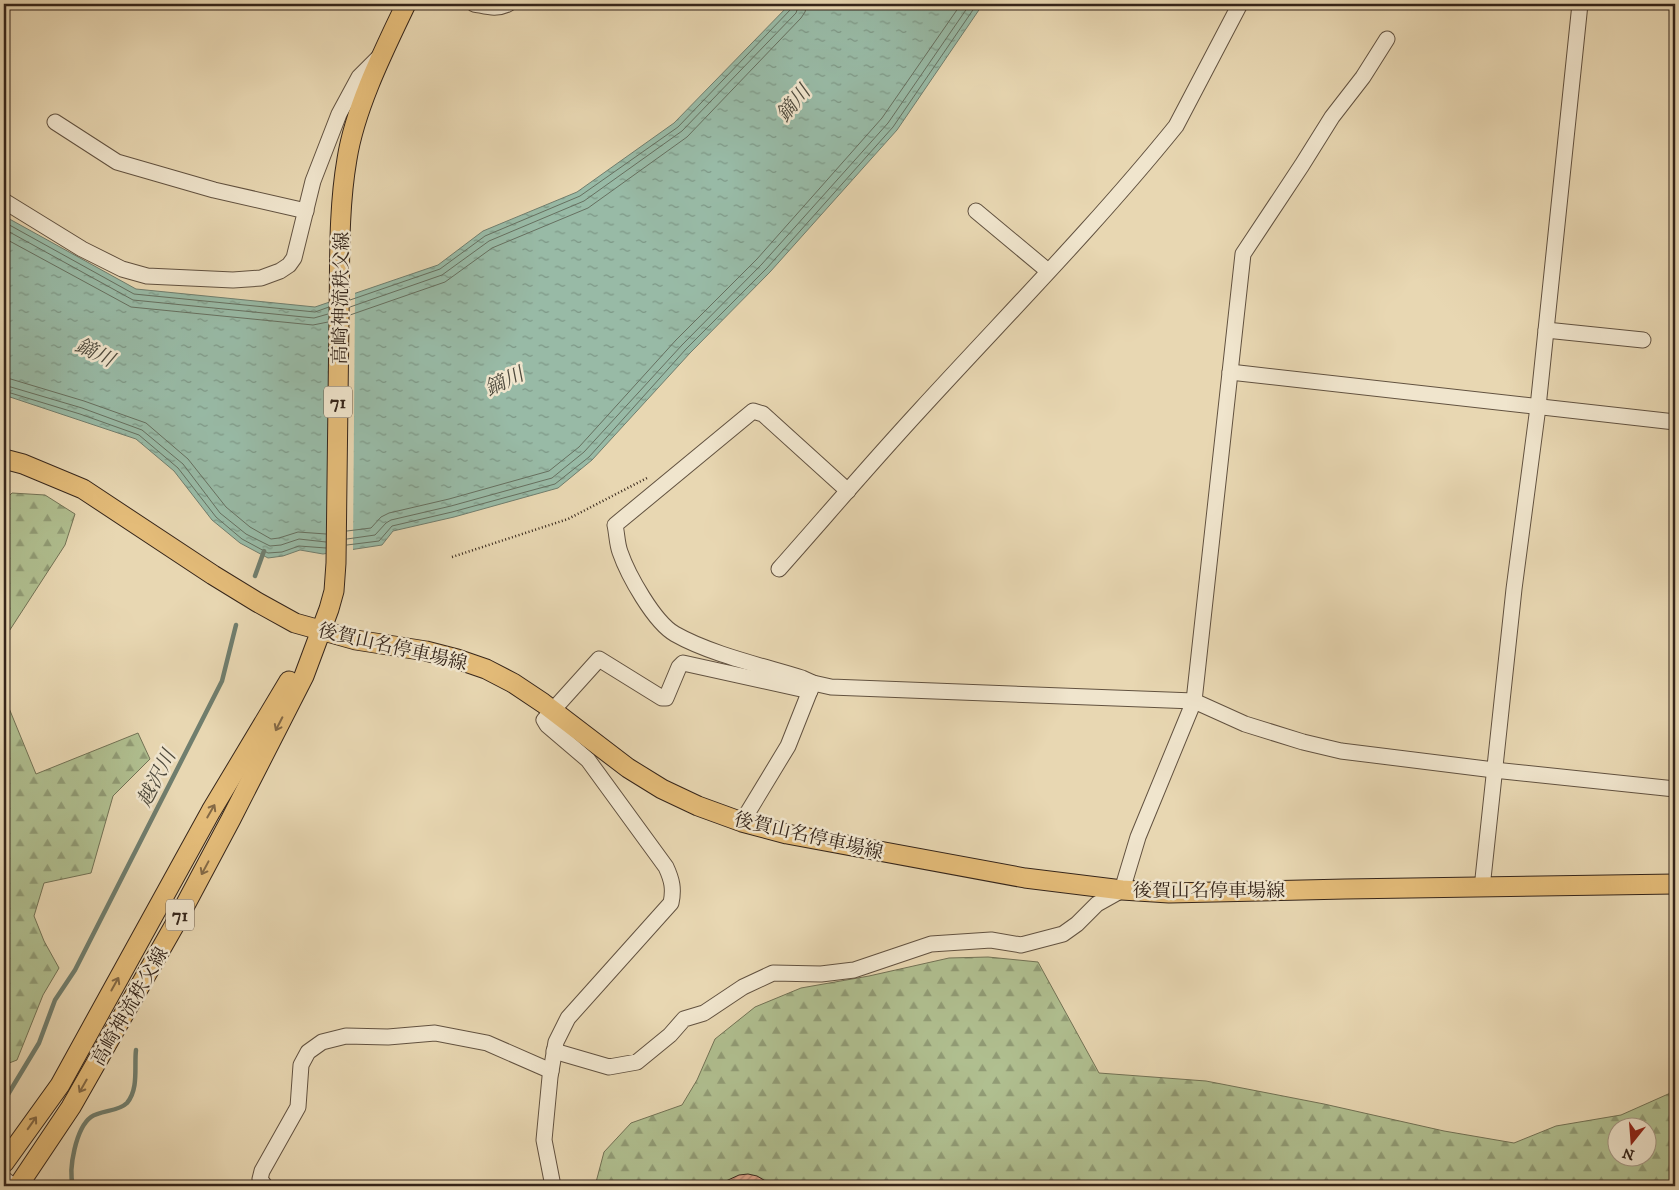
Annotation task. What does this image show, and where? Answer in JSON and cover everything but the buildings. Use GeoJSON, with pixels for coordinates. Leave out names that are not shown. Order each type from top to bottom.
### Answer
{"type":"FeatureCollection","features":[{"type":"Feature","properties":{"kind":"main road","name":"高崎神流秩父線"},"geometry":{"type":"LineString","coordinates":[[18,1186],[72,1107],[174,926],[304,676],[329,609],[334,592],[336,564],[340,241],[343,186],[350,143],[382,54],[406,4]]}},
{"type":"Feature","properties":{"kind":"main road","name":"後賀山名停車場線"},"geometry":{"type":"LineString","coordinates":[[4,459],[23,464],[83,489],[257,602],[295,623],[375,644],[426,651],[473,664],[513,683],[553,710],[628,768],[662,789],[698,806],[742,822],[787,834],[1025,878],[1122,890],[1169,893],[1675,884]]}},
{"type":"Feature","properties":{"kind":"main road","name":"高崎神流秩父線"},"geometry":{"type":"LineString","coordinates":[[4,1163],[60,1085],[211,811],[320,631]]}},
{"type":"Feature","properties":{"kind":"street"},"geometry":{"type":"LineString","coordinates":[[474,4],[494,8],[508,4]]}},
{"type":"Feature","properties":{"kind":"street"},"geometry":{"type":"LineString","coordinates":[[779,569],[918,412],[1091,226],[1176,126],[1240,4]]}},
{"type":"Feature","properties":{"kind":"street"},"geometry":{"type":"LineString","coordinates":[[1482,888],[1514,589],[1538,407],[1580,4]]}},
{"type":"Feature","properties":{"kind":"street"},"geometry":{"type":"LineString","coordinates":[[554,1051],[609,1067],[637,1062],[670,1035],[684,1019],[704,1012],[743,986],[773,973],[821,974],[854,970],[932,944],[991,940],[1021,945],[1063,934],[1077,924],[1098,904],[1122,890],[1138,837],[1194,702],[1243,254],[1332,117],[1363,77],[1387,38]]}},
{"type":"Feature","properties":{"kind":"street"},"geometry":{"type":"LineString","coordinates":[[4,201],[82,249],[122,269],[147,276],[233,280],[261,278],[280,271],[289,265],[294,258],[313,181],[339,114],[359,77],[382,54]]}},
{"type":"Feature","properties":{"kind":"street"},"geometry":{"type":"LineString","coordinates":[[55,122],[117,162],[214,190],[306,211]]}},
{"type":"Feature","properties":{"kind":"street"},"geometry":{"type":"LineString","coordinates":[[976,211],[1048,272]]}},
{"type":"Feature","properties":{"kind":"street"},"geometry":{"type":"LineString","coordinates":[[1546,330],[1643,340]]}},
{"type":"Feature","properties":{"kind":"street"},"geometry":{"type":"LineString","coordinates":[[1230,372],[1675,422]]}},
{"type":"Feature","properties":{"kind":"street"},"geometry":{"type":"LineString","coordinates":[[811,687],[802,678],[708,649],[674,633],[651,610],[632,580],[619,550],[615,525],[752,411],[763,414],[848,491]]}},
{"type":"Feature","properties":{"kind":"street"},"geometry":{"type":"LineString","coordinates":[[553,1186],[544,1140],[554,1051],[568,1018],[671,903],[674,889],[672,879],[666,867],[588,760],[547,725],[544,720],[599,659],[662,698],[666,698],[679,667],[683,664],[811,687],[1194,702],[1245,724],[1303,742],[1341,751],[1494,770],[1675,789]]}},
{"type":"Feature","properties":{"kind":"street"},"geometry":{"type":"LineString","coordinates":[[742,822],[788,746],[811,687]]}},
{"type":"Feature","properties":{"kind":"street"},"geometry":{"type":"LineString","coordinates":[[265,1186],[260,1179],[262,1171],[298,1107],[301,1065],[308,1052],[322,1042],[346,1036],[388,1037],[435,1033],[487,1043],[551,1071]]}},
{"type":"Feature","properties":{"kind":"street"},"geometry":{"type":"LineString","coordinates":[[4,1179],[13,1186]]}},
{"type":"Feature","properties":{"kind":"path"},"geometry":{"type":"LineString","coordinates":[[452,557],[568,519],[653,475]]}},
{"type":"Feature","properties":{"kind":"green space"},"geometry":{"type":"Polygon","coordinates":[[[12,493],[45,495],[75,514],[65,545],[4,639],[4,501],[12,493]]]}},
{"type":"Feature","properties":{"kind":"green space"},"geometry":{"type":"Polygon","coordinates":[[[4,696],[36,774],[138,733],[150,759],[113,796],[91,873],[44,883],[34,916],[44,941],[59,968],[43,995],[17,1060],[4,1065],[4,696]]]}},
{"type":"Feature","properties":{"kind":"green space"},"geometry":{"type":"Polygon","coordinates":[[[988,957],[1038,962],[1099,1073],[1206,1081],[1324,1104],[1444,1131],[1514,1143],[1556,1126],[1621,1115],[1675,1091],[1675,1186],[595,1186],[604,1152],[631,1123],[682,1105],[697,1080],[715,1039],[755,1007],[801,988],[869,976],[949,958],[988,957]]]}},
{"type":"Feature","properties":{"kind":"water","name":"鏑川"},"geometry":{"type":"Polygon","coordinates":[[[790,4],[983,4],[897,130],[770,272],[690,353],[592,460],[558,488],[454,517],[393,531],[382,545],[323,554],[300,550],[283,556],[268,558],[240,543],[212,520],[174,471],[136,439],[4,395],[4,216],[136,289],[315,307],[438,265],[483,231],[577,192],[674,123],[790,4]]]}},
{"type":"Feature","properties":{"kind":"pier"},"geometry":{"type":"Polygon","coordinates":[[[355,290],[353,552],[326,556],[330,299],[355,290]]]}},
{"type":"Feature","properties":{"kind":"waterway","name":"越沢川"},"geometry":{"type":"LineString","coordinates":[[255,576],[264,551]]}},
{"type":"Feature","properties":{"kind":"waterway","name":"越沢川"},"geometry":{"type":"LineString","coordinates":[[4,1101],[39,1043],[55,1000],[75,970],[222,681],[236,625]]}},
{"type":"Feature","properties":{"kind":"waterway","name":"越沢川"},"geometry":{"type":"LineString","coordinates":[[73,1186],[74,1149],[81,1130],[91,1117],[119,1108],[127,1103],[135,1084],[136,1050]]}}]}
